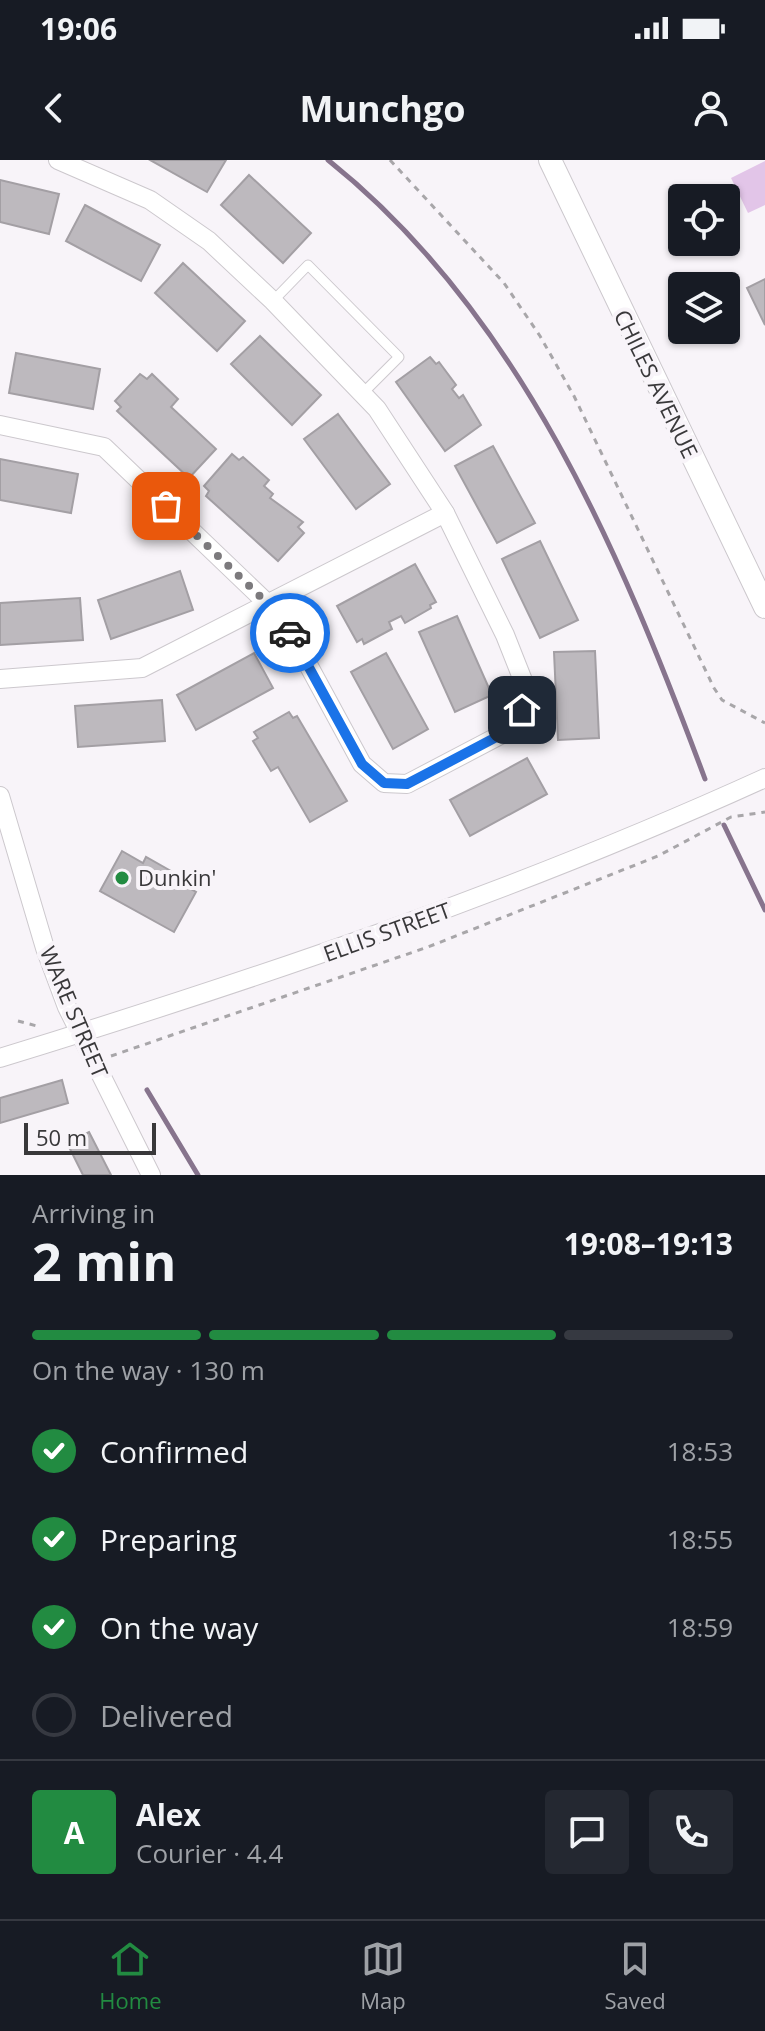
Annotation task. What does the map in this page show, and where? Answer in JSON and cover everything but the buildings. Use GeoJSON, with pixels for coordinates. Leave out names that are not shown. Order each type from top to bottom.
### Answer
{"type":"FeatureCollection","features":[{"type":"Feature","properties":{"kind":"street"},"geometry":{"type":"LineString","coordinates":[[0,425],[104,447],[268,604],[292,635],[362,764],[384,783],[407,784],[508,731],[522,710],[524,683],[505,635],[445,513],[377,409],[273,301],[209,241],[150,200],[58,160]]}},
{"type":"Feature","properties":{"kind":"street","name":"CHILES AVENUE"},"geometry":{"type":"LineString","coordinates":[[550,160],[765,607]]}},
{"type":"Feature","properties":{"kind":"street"},"geometry":{"type":"LineString","coordinates":[[0,679],[142,668],[445,513]]}},
{"type":"Feature","properties":{"kind":"street","name":"ELLIS STREET"},"geometry":{"type":"LineString","coordinates":[[0,1058],[287,967],[493,893],[765,778]]}},
{"type":"Feature","properties":{"kind":"street","name":"WARE STREET"},"geometry":{"type":"LineString","coordinates":[[0,796],[45,948],[79,1034],[151,1175]]}},
{"type":"Feature","properties":{"kind":"lane"},"geometry":{"type":"LineString","coordinates":[[273,301],[308,265],[399,357],[362,394]]}},
{"type":"Feature","properties":{"kind":"path"},"geometry":{"type":"LineString","coordinates":[[390,160],[504,283],[540,336],[574,396],[714,688],[722,700],[765,723]]}},
{"type":"Feature","properties":{"kind":"path"},"geometry":{"type":"LineString","coordinates":[[93,1062],[428,947],[658,856],[731,817],[765,812]]}},
{"type":"Feature","properties":{"kind":"shaded area"},"geometry":{"type":"Polygon","coordinates":[[[765,161],[765,205],[748,213],[740,197],[740,184],[734,184],[731,178],[765,161]]]}},
{"type":"Feature","properties":{"kind":"waterway"},"geometry":{"type":"LineString","coordinates":[[328,160],[396,222],[457,290],[510,364],[557,443],[600,525],[638,609],[705,779]]}},
{"type":"Feature","properties":{"kind":"waterway"},"geometry":{"type":"LineString","coordinates":[[724,825],[765,910]]}},
{"type":"Feature","properties":{"kind":"waterway"},"geometry":{"type":"LineString","coordinates":[[147,1090],[198,1175]]}},
{"type":"Feature","properties":{"kind":"way so far"},"geometry":{"type":"LineString","coordinates":[[166,506],[268,604],[290,633]]}},
{"type":"Feature","properties":{"kind":"place","name":"Dunkin'"},"geometry":{"type":"Point","coordinates":[122,878]}},
{"type":"Feature","properties":{"kind":"route"},"geometry":{"type":"LineString","coordinates":[[290,633],[362,764],[384,783],[407,784],[508,731],[522,710]]}}]}
